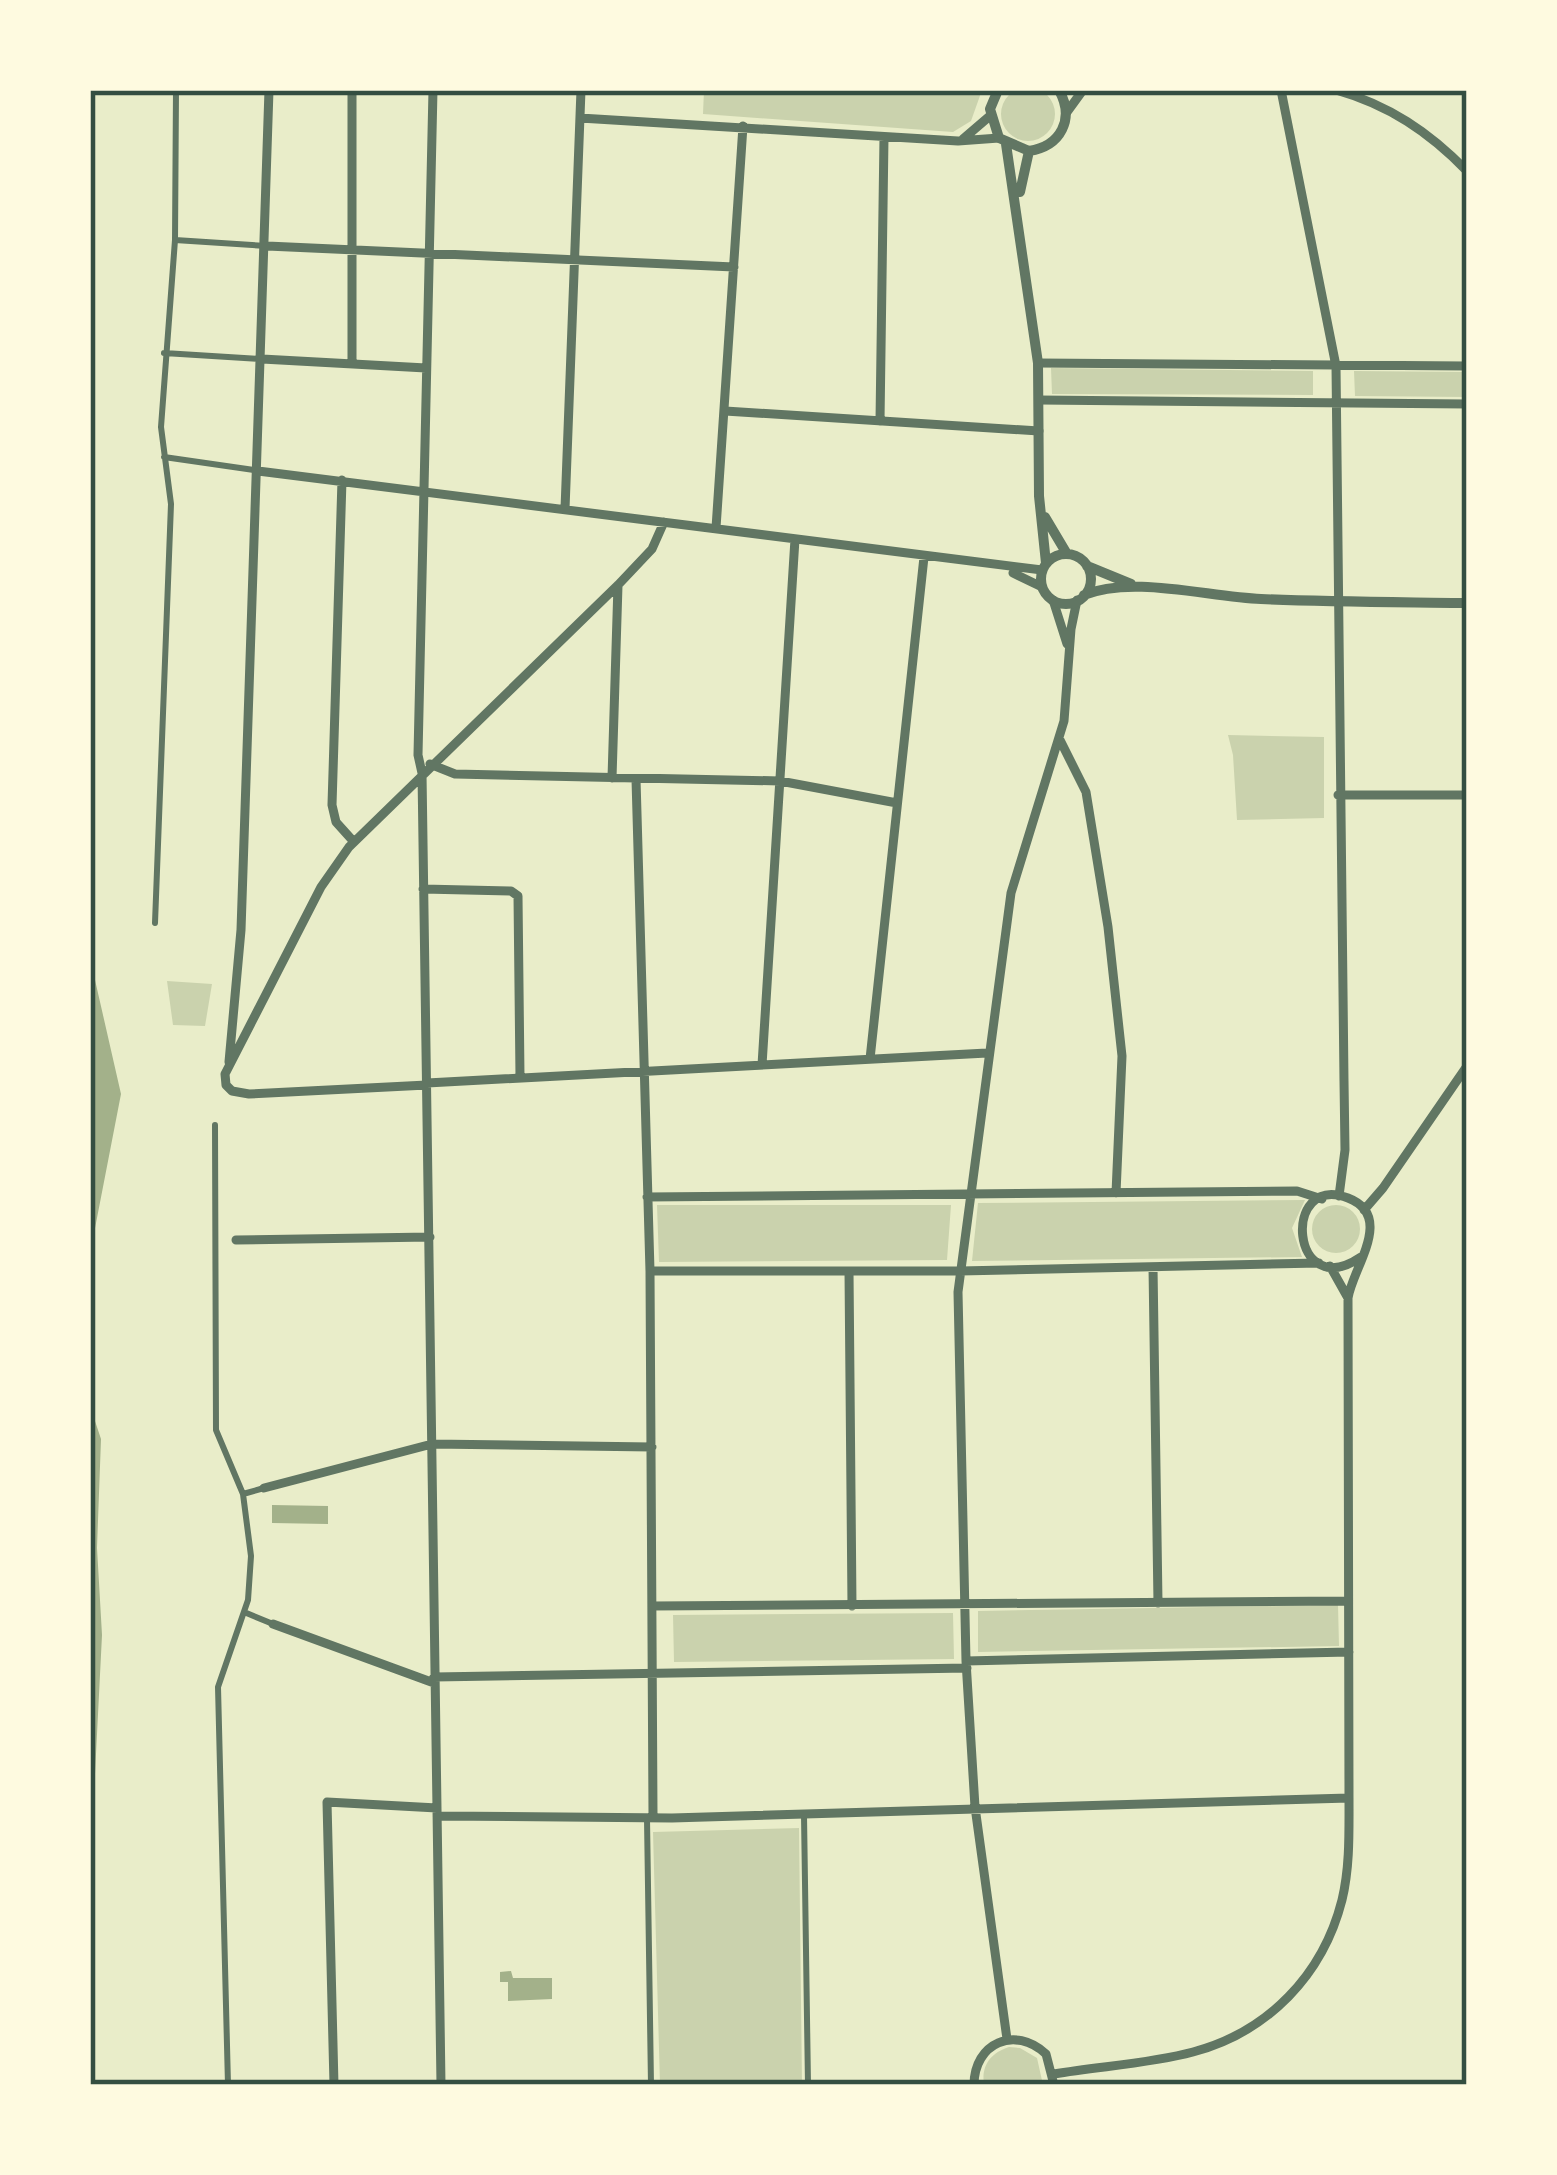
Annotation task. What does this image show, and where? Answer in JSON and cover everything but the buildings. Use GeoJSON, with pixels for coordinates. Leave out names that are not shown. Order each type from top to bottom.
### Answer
{"type":"FeatureCollection","features":[{"type":"Feature","properties":{"kind":"street"},"geometry":{"type":"LineString","coordinates":[[155,923],[171,504],[164,458],[164,353],[175,240],[176,90]]}},
{"type":"Feature","properties":{"kind":"street"},"geometry":{"type":"LineString","coordinates":[[269,90],[241,930],[225,1082],[232,1091],[249,1094],[987,1053]]}},
{"type":"Feature","properties":{"kind":"street"},"geometry":{"type":"LineString","coordinates":[[352,90],[352,364]]}},
{"type":"Feature","properties":{"kind":"street"},"geometry":{"type":"LineString","coordinates":[[433,90],[418,755],[426,768],[423,889],[442,2085]]}},
{"type":"Feature","properties":{"kind":"street"},"geometry":{"type":"LineString","coordinates":[[565,509],[581,90]]}},
{"type":"Feature","properties":{"kind":"street"},"geometry":{"type":"LineString","coordinates":[[958,141],[991,115],[998,90]]}},
{"type":"Feature","properties":{"kind":"street"},"geometry":{"type":"LineString","coordinates":[[1059,90],[1067,112]]}},
{"type":"Feature","properties":{"kind":"street"},"geometry":{"type":"LineString","coordinates":[[580,118],[1003,141],[1029,151],[1052,144],[1083,90]]}},
{"type":"Feature","properties":{"kind":"street"},"geometry":{"type":"LineString","coordinates":[[1281,90],[1336,366],[1345,1150],[1339,1196]]}},
{"type":"Feature","properties":{"kind":"street"},"geometry":{"type":"LineString","coordinates":[[1336,90],[1417,126],[1467,171]]}},
{"type":"Feature","properties":{"kind":"street"},"geometry":{"type":"LineString","coordinates":[[991,115],[1003,141],[1018,208],[1038,363],[1042,587]]}},
{"type":"Feature","properties":{"kind":"street"},"geometry":{"type":"LineString","coordinates":[[716,528],[743,126]]}},
{"type":"Feature","properties":{"kind":"street"},"geometry":{"type":"LineString","coordinates":[[880,421],[884,136]]}},
{"type":"Feature","properties":{"kind":"street"},"geometry":{"type":"LineString","coordinates":[[1018,208],[1029,151]]}},
{"type":"Feature","properties":{"kind":"street"},"geometry":{"type":"LineString","coordinates":[[175,240],[734,267]]}},
{"type":"Feature","properties":{"kind":"street"},"geometry":{"type":"LineString","coordinates":[[164,353],[426,368]]}},
{"type":"Feature","properties":{"kind":"street"},"geometry":{"type":"LineString","coordinates":[[1038,363],[1467,366]]}},
{"type":"Feature","properties":{"kind":"street"},"geometry":{"type":"LineString","coordinates":[[1039,400],[1467,404]]}},
{"type":"Feature","properties":{"kind":"street"},"geometry":{"type":"LineString","coordinates":[[725,411],[1039,431]]}},
{"type":"Feature","properties":{"kind":"street"},"geometry":{"type":"LineString","coordinates":[[164,458],[997,567],[1044,567],[1067,554]]}},
{"type":"Feature","properties":{"kind":"street"},"geometry":{"type":"LineString","coordinates":[[342,480],[332,805],[336,822],[354,842]]}},
{"type":"Feature","properties":{"kind":"street"},"geometry":{"type":"LineString","coordinates":[[1041,508],[1067,554],[1140,587]]}},
{"type":"Feature","properties":{"kind":"street"},"geometry":{"type":"LineString","coordinates":[[230,1062],[321,886],[354,842],[652,549],[664,522]]}},
{"type":"Feature","properties":{"kind":"street"},"geometry":{"type":"LineString","coordinates":[[762,1065],[795,539]]}},
{"type":"Feature","properties":{"kind":"street"},"geometry":{"type":"LineString","coordinates":[[870,1059],[924,557]]}},
{"type":"Feature","properties":{"kind":"street"},"geometry":{"type":"LineString","coordinates":[[1007,2039],[975,1807],[966,1665],[960,1271],[1014,880],[1059,739],[1068,649],[1090,580],[1086,565]]}},
{"type":"Feature","properties":{"kind":"street"},"geometry":{"type":"LineString","coordinates":[[997,567],[1042,587],[1053,600],[1068,649]]}},
{"type":"Feature","properties":{"kind":"street"},"geometry":{"type":"LineString","coordinates":[[612,778],[617,585]]}},
{"type":"Feature","properties":{"kind":"street"},"geometry":{"type":"LineString","coordinates":[[1053,600],[1060,603],[1106,589],[1140,587],[1209,596],[1467,603]]}},
{"type":"Feature","properties":{"kind":"street"},"geometry":{"type":"LineString","coordinates":[[1059,739],[1086,792],[1108,927],[1122,1056],[1116,1193]]}},
{"type":"Feature","properties":{"kind":"street"},"geometry":{"type":"LineString","coordinates":[[426,768],[455,775],[780,781],[897,803]]}},
{"type":"Feature","properties":{"kind":"street"},"geometry":{"type":"LineString","coordinates":[[636,778],[650,1271],[651,2085]]}},
{"type":"Feature","properties":{"kind":"street"},"geometry":{"type":"LineString","coordinates":[[1338,795],[1467,794]]}},
{"type":"Feature","properties":{"kind":"street"},"geometry":{"type":"LineString","coordinates":[[423,889],[512,891],[518,896],[520,1077]]}},
{"type":"Feature","properties":{"kind":"street"},"geometry":{"type":"LineString","coordinates":[[1364,1210],[1467,1066]]}},
{"type":"Feature","properties":{"kind":"street"},"geometry":{"type":"LineString","coordinates":[[215,1125],[216,1430],[248,1517],[251,1573],[244,1612],[218,1688],[228,2085]]}},
{"type":"Feature","properties":{"kind":"street"},"geometry":{"type":"LineString","coordinates":[[647,1197],[1297,1191],[1322,1198],[1339,1196],[1364,1210],[1371,1236],[1348,1298],[1349,1798],[1343,1898],[1325,1946],[1290,1997],[1243,2033],[1209,2048],[1054,2080],[1046,2054],[1038,2047],[1007,2039],[996,2042],[979,2059],[974,2085]]}},
{"type":"Feature","properties":{"kind":"street"},"geometry":{"type":"LineString","coordinates":[[1322,1198],[1309,1208],[1300,1226],[1303,1246],[1324,1264],[1348,1298]]}},
{"type":"Feature","properties":{"kind":"street"},"geometry":{"type":"LineString","coordinates":[[216,1240],[430,1238]]}},
{"type":"Feature","properties":{"kind":"street"},"geometry":{"type":"LineString","coordinates":[[650,1271],[1351,1264],[1361,1257]]}},
{"type":"Feature","properties":{"kind":"street"},"geometry":{"type":"LineString","coordinates":[[1153,1267],[1158,1603]]}},
{"type":"Feature","properties":{"kind":"street"},"geometry":{"type":"LineString","coordinates":[[849,1271],[852,1606]]}},
{"type":"Feature","properties":{"kind":"street"},"geometry":{"type":"LineString","coordinates":[[242,1494],[432,1444],[652,1447]]}},
{"type":"Feature","properties":{"kind":"street"},"geometry":{"type":"LineString","coordinates":[[652,1606],[1348,1601]]}},
{"type":"Feature","properties":{"kind":"street"},"geometry":{"type":"LineString","coordinates":[[244,1612],[434,1681],[1349,1652]]}},
{"type":"Feature","properties":{"kind":"street"},"geometry":{"type":"LineString","coordinates":[[334,2085],[327,1802],[437,1812],[650,1815],[1349,1798]]}},
{"type":"Feature","properties":{"kind":"street"},"geometry":{"type":"LineString","coordinates":[[804,1812],[808,2085]]}},
{"type":"Feature","properties":{"kind":"shaded area"},"geometry":{"type":"Polygon","coordinates":[[[1028,87],[1047,95],[1055,114],[1047,133],[1028,141],[1009,133],[1001,114],[1009,95],[1028,87]]]}},
{"type":"Feature","properties":{"kind":"shaded area"},"geometry":{"type":"Polygon","coordinates":[[[704,90],[982,90],[971,121],[953,132],[703,114],[704,90]]]}},
{"type":"Feature","properties":{"kind":"shaded area"},"geometry":{"type":"Polygon","coordinates":[[[1051,368],[1313,371],[1313,395],[1052,394],[1051,368]]]}},
{"type":"Feature","properties":{"kind":"shaded area"},"geometry":{"type":"Polygon","coordinates":[[[1354,371],[1467,372],[1467,397],[1355,396],[1354,371]]]}},
{"type":"Feature","properties":{"kind":"shaded area"},"geometry":{"type":"Polygon","coordinates":[[[1228,735],[1324,737],[1324,818],[1237,820],[1228,735]]]}},
{"type":"Feature","properties":{"kind":"shaded area"},"geometry":{"type":"Polygon","coordinates":[[[90,958],[121,1094],[90,1254],[90,958]]]}},
{"type":"Feature","properties":{"kind":"shaded area"},"geometry":{"type":"Polygon","coordinates":[[[167,981],[212,984],[205,1026],[173,1025],[167,981]]]}},
{"type":"Feature","properties":{"kind":"shaded area"},"geometry":{"type":"Polygon","coordinates":[[[1305,1200],[1292,1228],[1302,1257],[972,1261],[978,1203],[1305,1200]]]}},
{"type":"Feature","properties":{"kind":"shaded area"},"geometry":{"type":"Polygon","coordinates":[[[657,1205],[951,1205],[947,1260],[659,1262],[657,1205]]]}},
{"type":"Feature","properties":{"kind":"shaded area"},"geometry":{"type":"Polygon","coordinates":[[[1336,1205],[1353,1212],[1360,1229],[1353,1246],[1336,1253],[1319,1246],[1312,1229],[1319,1212],[1336,1205]]]}},
{"type":"Feature","properties":{"kind":"shaded area"},"geometry":{"type":"Polygon","coordinates":[[[90,1406],[101,1439],[97,1548],[102,1635],[90,1873],[90,1406]]]}},
{"type":"Feature","properties":{"kind":"shaded area"},"geometry":{"type":"Polygon","coordinates":[[[272,1505],[328,1506],[328,1524],[272,1523],[272,1505]]]}},
{"type":"Feature","properties":{"kind":"shaded area"},"geometry":{"type":"Polygon","coordinates":[[[1338,1605],[1339,1646],[978,1652],[978,1611],[1338,1605]]]}},
{"type":"Feature","properties":{"kind":"shaded area"},"geometry":{"type":"Polygon","coordinates":[[[953,1613],[954,1659],[674,1662],[673,1615],[953,1613]]]}},
{"type":"Feature","properties":{"kind":"shaded area"},"geometry":{"type":"Polygon","coordinates":[[[799,1828],[802,2085],[660,2085],[653,1832],[799,1828]]]}},
{"type":"Feature","properties":{"kind":"shaded area"},"geometry":{"type":"Polygon","coordinates":[[[511,1971],[513,1978],[552,1978],[552,1999],[508,2001],[508,1982],[500,1982],[500,1972],[511,1971]]]}},
{"type":"Feature","properties":{"kind":"shaded area"},"geometry":{"type":"Polygon","coordinates":[[[1009,2047],[1037,2058],[1043,2085],[984,2085],[989,2061],[1009,2047]]]}}]}
